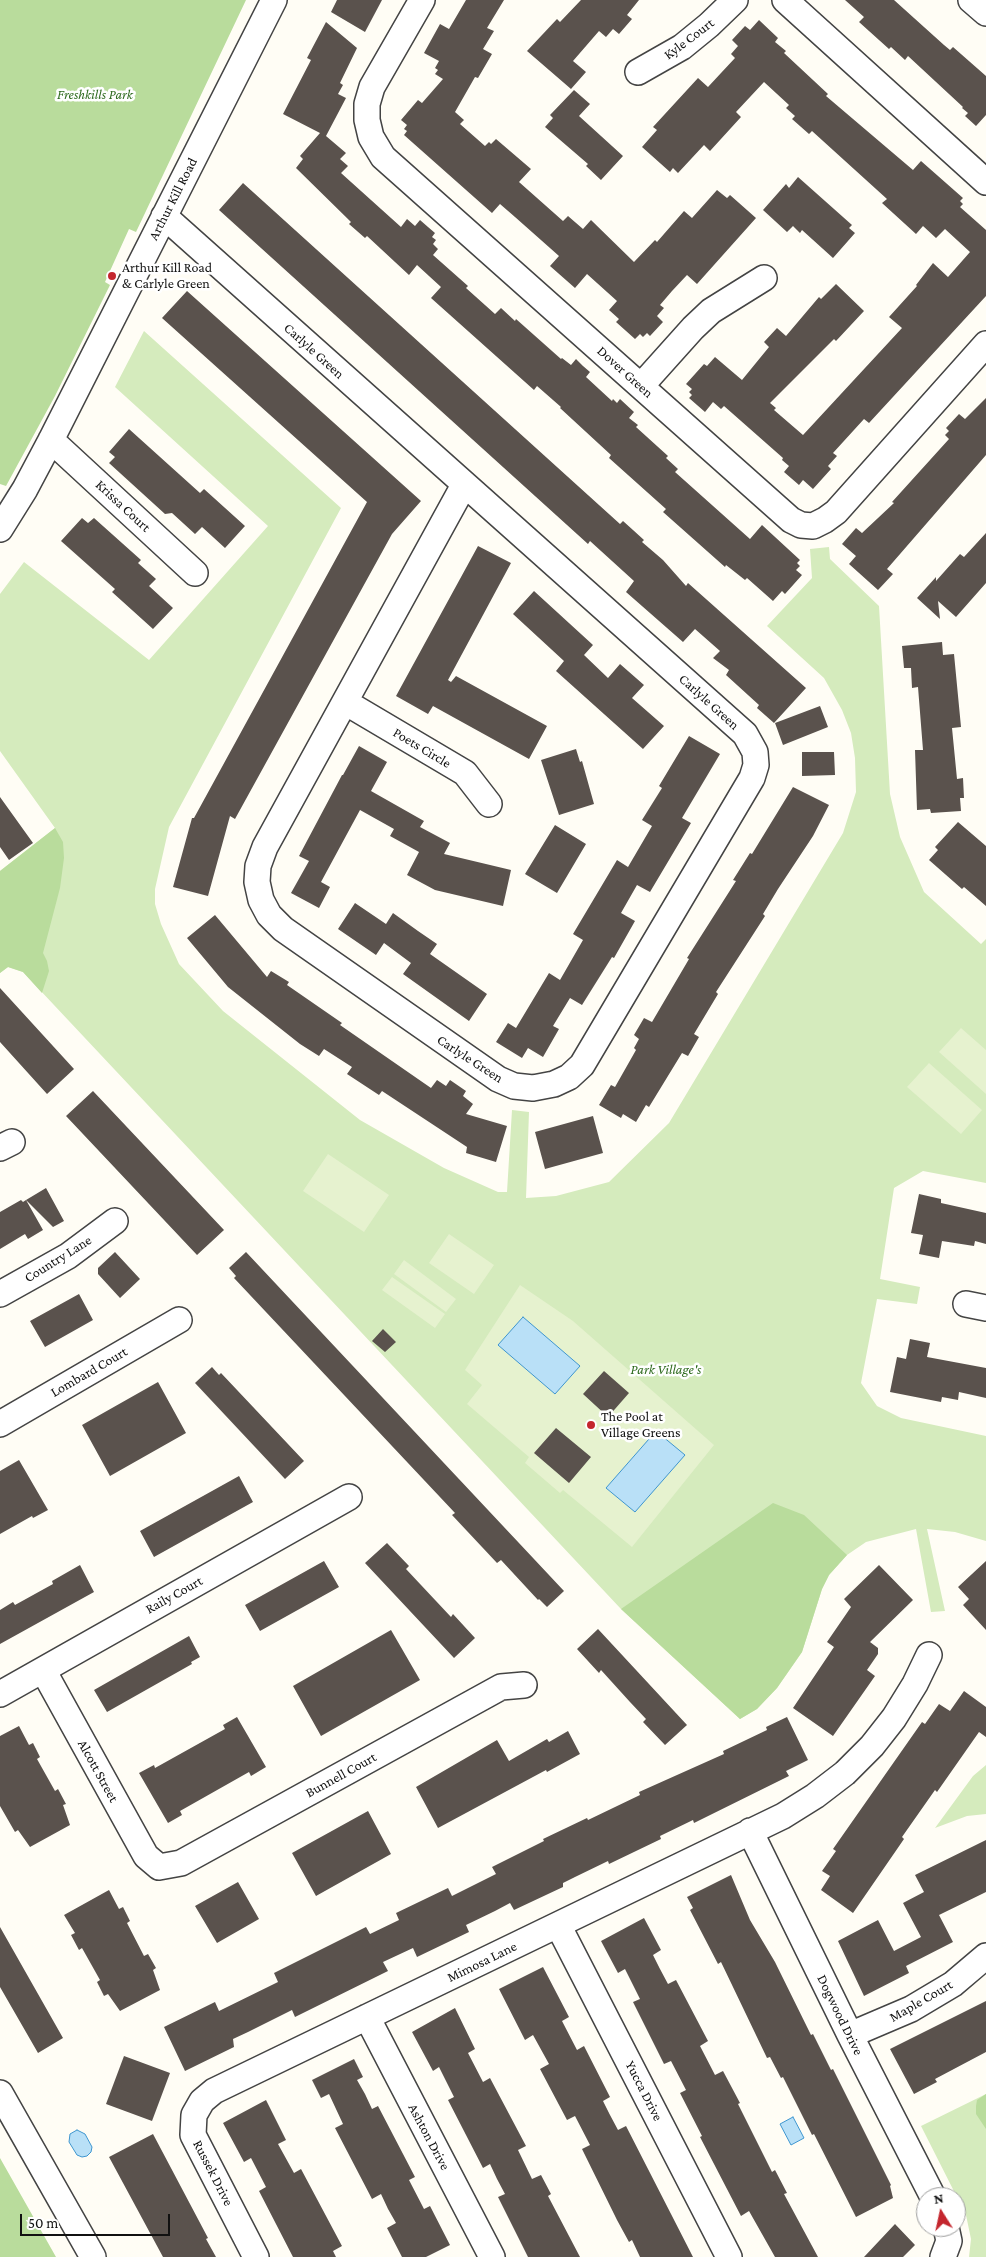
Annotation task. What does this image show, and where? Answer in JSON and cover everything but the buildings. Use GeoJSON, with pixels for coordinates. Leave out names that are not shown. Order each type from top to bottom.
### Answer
{"type":"FeatureCollection","features":[{"type":"Feature","properties":{"kind":"street","name":"Arthur Kill Road"},"geometry":{"type":"LineString","coordinates":[[0,529],[25,489],[51,440],[274,0]]}},
{"type":"Feature","properties":{"kind":"street","name":"Dover Green"},"geometry":{"type":"LineString","coordinates":[[422,0],[372,87],[367,120],[371,138],[383,156],[791,520],[801,525],[813,526],[836,512],[986,344]]}},
{"type":"Feature","properties":{"kind":"street","name":"Kyle Court"},"geometry":{"type":"LineString","coordinates":[[638,72],[682,47],[710,26],[735,0]]}},
{"type":"Feature","properties":{"kind":"street"},"geometry":{"type":"LineString","coordinates":[[785,0],[986,182]]}},
{"type":"Feature","properties":{"kind":"street"},"geometry":{"type":"LineString","coordinates":[[971,0],[986,13]]}},
{"type":"Feature","properties":{"kind":"street","name":"Carlyle Green"},"geometry":{"type":"LineString","coordinates":[[164,216],[745,734],[755,752],[756,765],[752,778],[582,1065],[569,1077],[554,1084],[533,1088],[514,1086],[498,1079],[282,929],[269,915],[261,900],[257,882],[258,866],[265,847],[464,485]]}},
{"type":"Feature","properties":{"kind":"street"},"geometry":{"type":"LineString","coordinates":[[641,386],[693,328],[711,311],[764,278]]}},
{"type":"Feature","properties":{"kind":"street","name":"Krissa Court"},"geometry":{"type":"LineString","coordinates":[[51,440],[195,573]]}},
{"type":"Feature","properties":{"kind":"street","name":"Poets Circle"},"geometry":{"type":"LineString","coordinates":[[345,702],[465,773],[490,804]]}},
{"type":"Feature","properties":{"kind":"street","name":"Country Lane"},"geometry":{"type":"LineString","coordinates":[[0,1294],[68,1256],[115,1221]]}},
{"type":"Feature","properties":{"kind":"street","name":"Lombard Court"},"geometry":{"type":"LineString","coordinates":[[0,1424],[179,1320]]}},
{"type":"Feature","properties":{"kind":"street","name":"Raily Court"},"geometry":{"type":"LineString","coordinates":[[0,1694],[349,1497]]}},
{"type":"Feature","properties":{"kind":"street","name":"Mimosa Lane"},"geometry":{"type":"LineString","coordinates":[[214,2091],[783,1816],[816,1796],[846,1773],[872,1746],[894,1718],[916,1684],[929,1655]]}},
{"type":"Feature","properties":{"kind":"street","name":"Alcott Street"},"geometry":{"type":"LineString","coordinates":[[43,1670],[146,1856],[159,1867]]}},
{"type":"Feature","properties":{"kind":"street","name":"Bunnell Court"},"geometry":{"type":"LineString","coordinates":[[159,1867],[181,1863],[501,1687],[524,1685]]}},
{"type":"Feature","properties":{"kind":"street","name":"Dogwood Drive"},"geometry":{"type":"LineString","coordinates":[[750,1831],[850,2035],[928,2187]]}},
{"type":"Feature","properties":{"kind":"street","name":"Yucca Drive"},"geometry":{"type":"LineString","coordinates":[[558,1925],[729,2257]]}},
{"type":"Feature","properties":{"kind":"street","name":"Maple Court"},"geometry":{"type":"LineString","coordinates":[[850,2035],[911,2010],[953,1984],[986,1956]]}},
{"type":"Feature","properties":{"kind":"street","name":"Ashton Drive"},"geometry":{"type":"LineString","coordinates":[[367,2017],[492,2257]]}},
{"type":"Feature","properties":{"kind":"street","name":"Russek Drive"},"geometry":{"type":"LineString","coordinates":[[214,2091],[202,2100],[194,2115],[193,2136],[256,2257]]}},
{"type":"Feature","properties":{"kind":"street"},"geometry":{"type":"LineString","coordinates":[[0,2093],[93,2257]]}},
{"type":"Feature","properties":{"kind":"street"},"geometry":{"type":"LineString","coordinates":[[943,2257],[949,2241],[948,2237]]}},
{"type":"Feature","properties":{"kind":"green space","name":"Freshkills Park"},"geometry":{"type":"Polygon","coordinates":[[[0,0],[246,0],[136,232],[129,229],[105,282],[110,285],[55,396],[6,486],[0,484],[0,0]]]}},
{"type":"Feature","properties":{"kind":"green space","name":"Park Village's"},"geometry":{"type":"Polygon","coordinates":[[[144,331],[341,508],[169,827],[155,889],[155,904],[161,924],[179,964],[223,1011],[360,1120],[444,1168],[498,1192],[507,1192],[512,1110],[529,1112],[526,1198],[556,1196],[609,1182],[669,1123],[843,833],[856,792],[855,758],[851,733],[842,710],[824,678],[767,626],[812,578],[810,549],[829,547],[830,559],[879,606],[890,794],[900,837],[924,892],[981,944],[986,939],[986,1183],[923,1171],[894,1188],[880,1279],[920,1287],[917,1304],[877,1299],[861,1383],[877,1406],[901,1418],[986,1436],[986,1541],[955,1532],[927,1529],[945,1611],[931,1612],[916,1529],[866,1542],[847,1555],[829,1575],[822,1589],[802,1652],[777,1688],[757,1709],[740,1719],[621,1609],[23,972],[8,967],[0,973],[0,871],[55,828],[0,751],[0,594],[24,562],[149,660],[268,526],[115,387],[144,331]]]}},
{"type":"Feature","properties":{"kind":"green space"},"geometry":{"type":"Polygon","coordinates":[[[55,828],[63,842],[64,858],[60,888],[43,953],[49,971],[42,993],[23,972],[8,967],[0,973],[0,871],[55,828]]]}},
{"type":"Feature","properties":{"kind":"green space"},"geometry":{"type":"Polygon","coordinates":[[[961,1028],[986,1050],[986,1094],[939,1052],[961,1028]]]}},
{"type":"Feature","properties":{"kind":"green space"},"geometry":{"type":"Polygon","coordinates":[[[929,1063],[982,1110],[961,1134],[907,1087],[929,1063]]]}},
{"type":"Feature","properties":{"kind":"green space"},"geometry":{"type":"Polygon","coordinates":[[[328,1154],[389,1195],[364,1232],[303,1191],[328,1154]]]}},
{"type":"Feature","properties":{"kind":"green space"},"geometry":{"type":"Polygon","coordinates":[[[449,1234],[494,1265],[474,1294],[429,1263],[449,1234]]]}},
{"type":"Feature","properties":{"kind":"green space"},"geometry":{"type":"Polygon","coordinates":[[[404,1260],[456,1299],[446,1312],[394,1274],[404,1260]]]}},
{"type":"Feature","properties":{"kind":"green space"},"geometry":{"type":"Polygon","coordinates":[[[392,1277],[445,1314],[435,1328],[382,1290],[392,1277]]]}},
{"type":"Feature","properties":{"kind":"green space","name":"The Pool at Village Greens"},"geometry":{"type":"Polygon","coordinates":[[[520,1285],[573,1321],[714,1445],[632,1547],[563,1490],[560,1493],[525,1463],[529,1457],[467,1404],[482,1385],[465,1370],[520,1285]]]}},
{"type":"Feature","properties":{"kind":"green space"},"geometry":{"type":"Polygon","coordinates":[[[773,1503],[804,1515],[847,1555],[829,1575],[822,1589],[802,1652],[777,1688],[757,1709],[740,1719],[621,1609],[773,1503]]]}},
{"type":"Feature","properties":{"kind":"green space"},"geometry":{"type":"Polygon","coordinates":[[[986,1765],[986,1814],[967,1816],[935,1828],[973,1776],[986,1765]]]}},
{"type":"Feature","properties":{"kind":"green space"},"geometry":{"type":"Polygon","coordinates":[[[986,2094],[986,2257],[969,2257],[971,2239],[966,2215],[966,2187],[952,2187],[921,2126],[986,2094]]]}},
{"type":"Feature","properties":{"kind":"green space"},"geometry":{"type":"Polygon","coordinates":[[[986,2094],[986,2129],[976,2114],[976,2106],[977,2100],[986,2094]]]}},
{"type":"Feature","properties":{"kind":"green space"},"geometry":{"type":"Polygon","coordinates":[[[0,2158],[56,2257],[0,2257],[0,2158]]]}},
{"type":"Feature","properties":{"kind":"water"},"geometry":{"type":"Polygon","coordinates":[[[523,1317],[580,1366],[555,1394],[498,1345],[523,1317]]]}},
{"type":"Feature","properties":{"kind":"water"},"geometry":{"type":"Polygon","coordinates":[[[656,1431],[685,1455],[635,1512],[606,1488],[656,1431]]]}},
{"type":"Feature","properties":{"kind":"water"},"geometry":{"type":"Polygon","coordinates":[[[793,2117],[804,2138],[791,2145],[780,2124],[793,2117]]]}},
{"type":"Feature","properties":{"kind":"water"},"geometry":{"type":"Polygon","coordinates":[[[77,2130],[85,2134],[92,2147],[91,2152],[87,2156],[77,2155],[69,2142],[70,2134],[77,2130]]]}},
{"type":"Feature","properties":{"kind":"place","name":"Arthur Kill Road & Carlyle Green"},"geometry":{"type":"Point","coordinates":[112,276]}},
{"type":"Feature","properties":{"kind":"place","name":"The Pool at Village Greens"},"geometry":{"type":"Point","coordinates":[591,1425]}}]}
